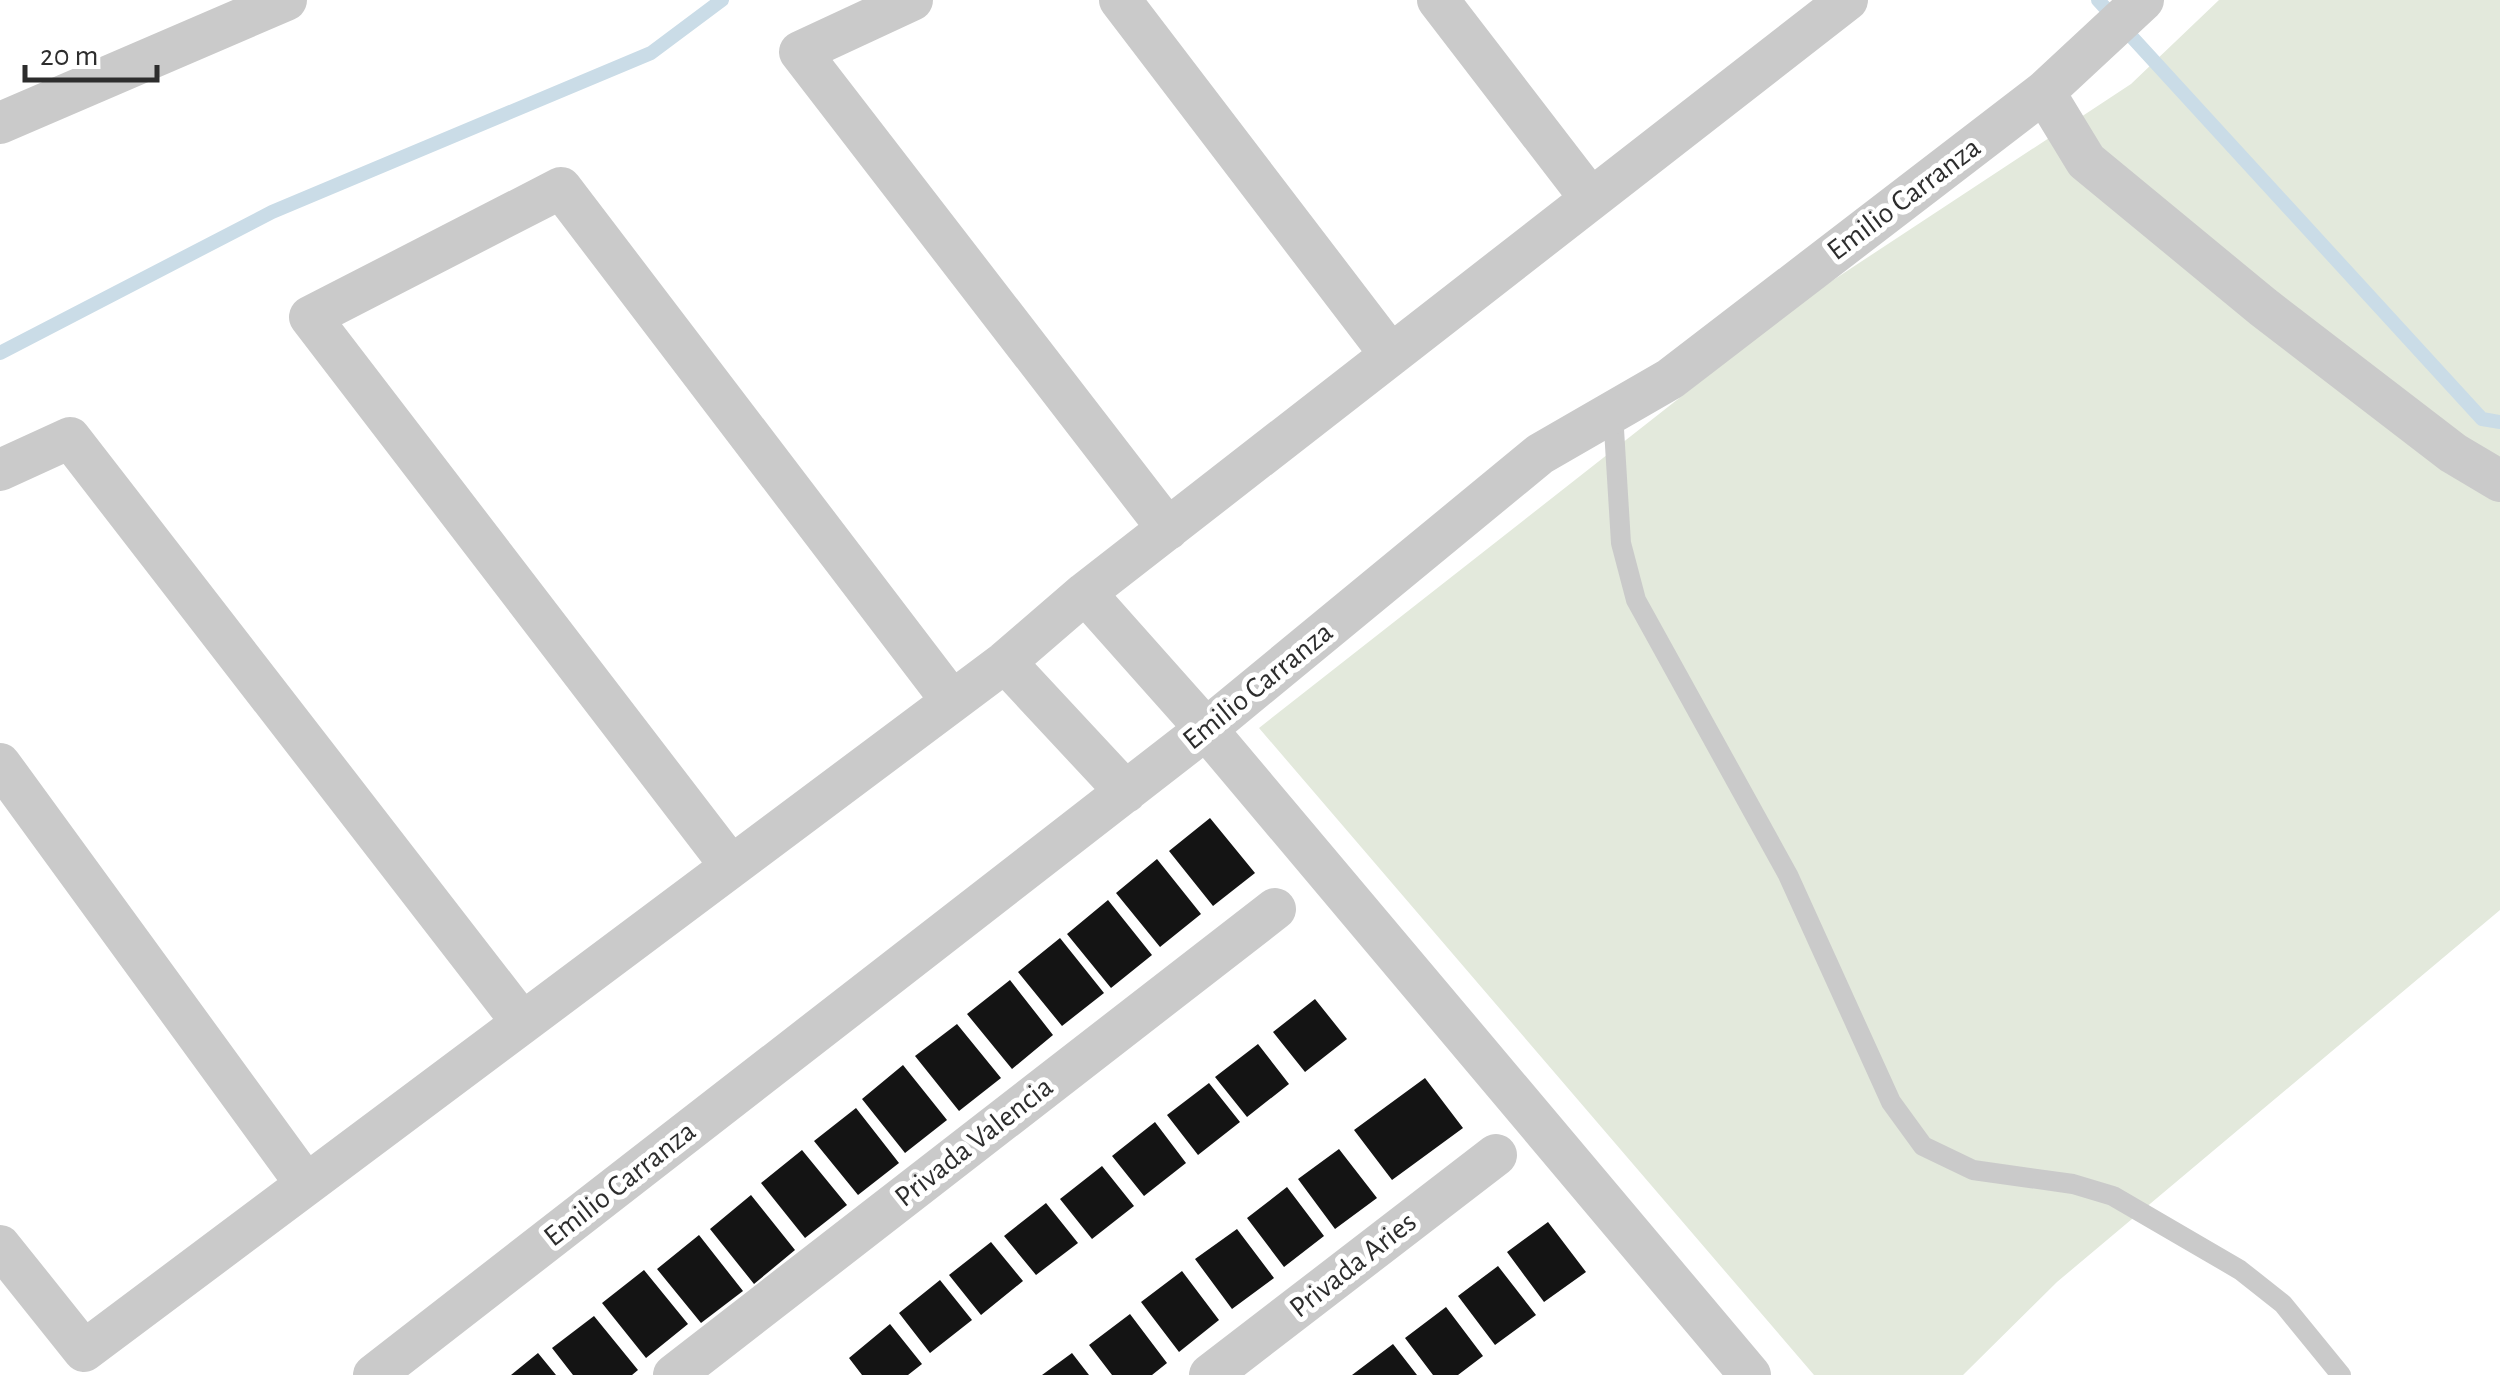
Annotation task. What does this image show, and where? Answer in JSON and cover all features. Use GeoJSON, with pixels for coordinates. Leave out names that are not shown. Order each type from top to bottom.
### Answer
{"type":"FeatureCollection","features":[{"type":"Feature","properties":{"kind":"street"},"geometry":{"type":"LineString","coordinates":[[0,123],[286,0]]}},
{"type":"Feature","properties":{"kind":"street"},"geometry":{"type":"LineString","coordinates":[[912,0],[800,52],[1168,528]]}},
{"type":"Feature","properties":{"kind":"street"},"geometry":{"type":"LineString","coordinates":[[1120,0],[1391,355]]}},
{"type":"Feature","properties":{"kind":"street"},"geometry":{"type":"LineString","coordinates":[[1438,0],[1591,199]]}},
{"type":"Feature","properties":{"kind":"street","name":"Emilio Carranza"},"geometry":{"type":"LineString","coordinates":[[374,1375],[1206,729],[1540,454],[1670,379],[2044,92],[2144,0]]}},
{"type":"Feature","properties":{"kind":"street"},"geometry":{"type":"LineString","coordinates":[[0,1246],[84,1351],[1005,662],[1085,593],[1591,199],[1819,8]]}},
{"type":"Feature","properties":{"kind":"street"},"geometry":{"type":"LineString","coordinates":[[2044,92],[2086,160],[2264,307],[2453,452],[2500,481]]}},
{"type":"Feature","properties":{"kind":"street"},"geometry":{"type":"LineString","coordinates":[[731,866],[310,316],[562,188],[952,702]]}},
{"type":"Feature","properties":{"kind":"street"},"geometry":{"type":"LineString","coordinates":[[0,470],[70,438],[522,1022]]}},
{"type":"Feature","properties":{"kind":"street"},"geometry":{"type":"LineString","coordinates":[[1085,593],[1206,729],[1750,1375]]}},
{"type":"Feature","properties":{"kind":"street"},"geometry":{"type":"LineString","coordinates":[[1005,662],[1126,792]]}},
{"type":"Feature","properties":{"kind":"street"},"geometry":{"type":"LineString","coordinates":[[0,764],[306,1184]]}},
{"type":"Feature","properties":{"kind":"street","name":"Privada Valencia"},"geometry":{"type":"LineString","coordinates":[[674,1375],[1275,909]]}},
{"type":"Feature","properties":{"kind":"street","name":"Privada Aries"},"geometry":{"type":"LineString","coordinates":[[1210,1375],[1496,1155]]}},
{"type":"Feature","properties":{"kind":"lane"},"geometry":{"type":"LineString","coordinates":[[1613,413],[1621,543],[1636,600],[1788,874],[1890,1102],[1923,1146],[1973,1170],[2074,1184],[2112,1196],[2240,1270],[2284,1304],[2341,1375]]}},
{"type":"Feature","properties":{"kind":"shaded area"},"geometry":{"type":"Polygon","coordinates":[[[2219,0],[2500,0],[2500,910],[2057,1282],[1963,1375],[1814,1375],[1259,728],[1812,294],[2131,84],[2219,0]]]}},
{"type":"Feature","properties":{"kind":"building"},"geometry":{"type":"Polygon","coordinates":[[[1210,818],[1255,873],[1213,906],[1169,851],[1210,818]]]}},
{"type":"Feature","properties":{"kind":"building"},"geometry":{"type":"Polygon","coordinates":[[[1157,859],[1201,914],[1160,947],[1116,893],[1157,859]]]}},
{"type":"Feature","properties":{"kind":"building"},"geometry":{"type":"Polygon","coordinates":[[[1108,900],[1152,955],[1111,988],[1067,934],[1108,900]]]}},
{"type":"Feature","properties":{"kind":"building"},"geometry":{"type":"Polygon","coordinates":[[[1060,938],[1104,993],[1062,1026],[1018,972],[1060,938]]]}},
{"type":"Feature","properties":{"kind":"building"},"geometry":{"type":"Polygon","coordinates":[[[1010,980],[1053,1035],[1012,1069],[967,1014],[1010,980]]]}},
{"type":"Feature","properties":{"kind":"building"},"geometry":{"type":"Polygon","coordinates":[[[1315,999],[1347,1039],[1305,1072],[1273,1032],[1315,999]]]}},
{"type":"Feature","properties":{"kind":"building"},"geometry":{"type":"Polygon","coordinates":[[[957,1024],[1001,1078],[959,1111],[915,1056],[957,1024]]]}},
{"type":"Feature","properties":{"kind":"building"},"geometry":{"type":"Polygon","coordinates":[[[1258,1044],[1289,1084],[1247,1117],[1215,1077],[1258,1044]]]}},
{"type":"Feature","properties":{"kind":"building"},"geometry":{"type":"Polygon","coordinates":[[[903,1065],[947,1120],[905,1153],[862,1099],[903,1065]]]}},
{"type":"Feature","properties":{"kind":"building"},"geometry":{"type":"Polygon","coordinates":[[[1425,1078],[1463,1128],[1392,1180],[1354,1130],[1425,1078]]]}},
{"type":"Feature","properties":{"kind":"building"},"geometry":{"type":"Polygon","coordinates":[[[1209,1083],[1240,1122],[1198,1155],[1167,1115],[1209,1083]]]}},
{"type":"Feature","properties":{"kind":"building"},"geometry":{"type":"Polygon","coordinates":[[[856,1108],[899,1163],[858,1195],[814,1141],[856,1108]]]}},
{"type":"Feature","properties":{"kind":"building"},"geometry":{"type":"Polygon","coordinates":[[[1155,1122],[1186,1163],[1144,1196],[1112,1156],[1155,1122]]]}},
{"type":"Feature","properties":{"kind":"building"},"geometry":{"type":"Polygon","coordinates":[[[1339,1149],[1377,1198],[1335,1229],[1298,1179],[1339,1149]]]}},
{"type":"Feature","properties":{"kind":"building"},"geometry":{"type":"Polygon","coordinates":[[[802,1150],[847,1205],[805,1238],[761,1183],[802,1150]]]}},
{"type":"Feature","properties":{"kind":"building"},"geometry":{"type":"Polygon","coordinates":[[[1102,1166],[1134,1206],[1092,1239],[1060,1199],[1102,1166]]]}},
{"type":"Feature","properties":{"kind":"building"},"geometry":{"type":"Polygon","coordinates":[[[1287,1187],[1324,1236],[1284,1267],[1247,1218],[1287,1187]]]}},
{"type":"Feature","properties":{"kind":"building"},"geometry":{"type":"Polygon","coordinates":[[[751,1195],[795,1250],[754,1284],[710,1229],[751,1195]]]}},
{"type":"Feature","properties":{"kind":"building"},"geometry":{"type":"Polygon","coordinates":[[[1046,1203],[1078,1243],[1036,1275],[1004,1236],[1046,1203]]]}},
{"type":"Feature","properties":{"kind":"building"},"geometry":{"type":"Polygon","coordinates":[[[1548,1222],[1586,1272],[1544,1302],[1507,1252],[1548,1222]]]}},
{"type":"Feature","properties":{"kind":"building"},"geometry":{"type":"Polygon","coordinates":[[[1237,1229],[1274,1278],[1232,1309],[1195,1259],[1237,1229]]]}},
{"type":"Feature","properties":{"kind":"building"},"geometry":{"type":"Polygon","coordinates":[[[699,1235],[743,1291],[701,1323],[657,1269],[699,1235]]]}},
{"type":"Feature","properties":{"kind":"building"},"geometry":{"type":"Polygon","coordinates":[[[991,1242],[1023,1281],[981,1315],[949,1275],[991,1242]]]}},
{"type":"Feature","properties":{"kind":"building"},"geometry":{"type":"Polygon","coordinates":[[[1498,1266],[1536,1315],[1495,1345],[1458,1296],[1498,1266]]]}},
{"type":"Feature","properties":{"kind":"building"},"geometry":{"type":"Polygon","coordinates":[[[644,1270],[688,1324],[646,1358],[602,1303],[644,1270]]]}},
{"type":"Feature","properties":{"kind":"building"},"geometry":{"type":"Polygon","coordinates":[[[1182,1271],[1219,1320],[1179,1352],[1141,1302],[1182,1271]]]}},
{"type":"Feature","properties":{"kind":"building"},"geometry":{"type":"Polygon","coordinates":[[[940,1280],[972,1320],[930,1353],[899,1313],[940,1280]]]}},
{"type":"Feature","properties":{"kind":"building"},"geometry":{"type":"Polygon","coordinates":[[[1446,1307],[1483,1356],[1458,1375],[1433,1375],[1405,1338],[1446,1307]]]}},
{"type":"Feature","properties":{"kind":"building"},"geometry":{"type":"Polygon","coordinates":[[[1130,1314],[1167,1363],[1152,1375],[1112,1375],[1089,1345],[1130,1314]]]}},
{"type":"Feature","properties":{"kind":"building"},"geometry":{"type":"Polygon","coordinates":[[[594,1316],[638,1370],[632,1375],[573,1375],[552,1348],[594,1316]]]}},
{"type":"Feature","properties":{"kind":"building"},"geometry":{"type":"Polygon","coordinates":[[[890,1324],[922,1364],[908,1375],[862,1375],[849,1358],[890,1324]]]}},
{"type":"Feature","properties":{"kind":"building"},"geometry":{"type":"Polygon","coordinates":[[[1393,1344],[1417,1375],[1352,1375],[1393,1344]]]}},
{"type":"Feature","properties":{"kind":"building"},"geometry":{"type":"Polygon","coordinates":[[[538,1353],[556,1375],[511,1375],[538,1353]]]}},
{"type":"Feature","properties":{"kind":"building"},"geometry":{"type":"Polygon","coordinates":[[[1072,1353],[1089,1375],[1042,1375],[1072,1353]]]}},
{"type":"Feature","properties":{"kind":"waterway"},"geometry":{"type":"LineString","coordinates":[[0,353],[272,212],[651,53],[722,0]]}},
{"type":"Feature","properties":{"kind":"waterway"},"geometry":{"type":"LineString","coordinates":[[2098,0],[2482,419],[2500,422]]}}]}
